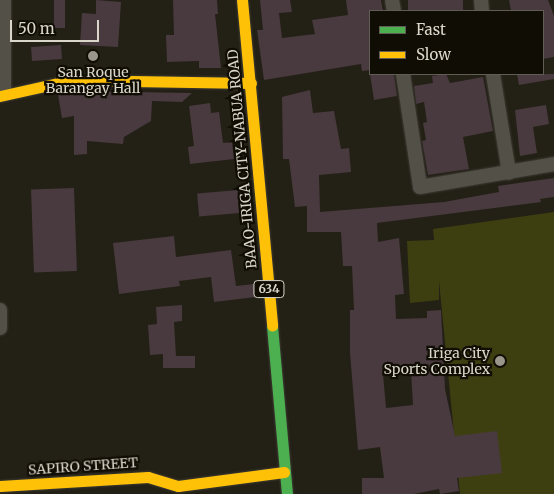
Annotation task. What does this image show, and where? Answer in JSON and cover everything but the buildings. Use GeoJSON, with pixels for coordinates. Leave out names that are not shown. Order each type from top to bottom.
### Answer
{"type":"FeatureCollection","features":[{"type":"Feature","properties":{"kind":"street"},"geometry":{"type":"LineString","coordinates":[[4,0],[2,95],[72,80],[251,83]]}},
{"type":"Feature","properties":{"kind":"street","name":"BAAO-IRIGA CITY-NABUA ROAD"},"geometry":{"type":"LineString","coordinates":[[242,0],[287,494]]}},
{"type":"Feature","properties":{"kind":"street"},"geometry":{"type":"LineString","coordinates":[[403,75],[420,187],[554,164]]}},
{"type":"Feature","properties":{"kind":"street"},"geometry":{"type":"LineString","coordinates":[[493,75],[509,173]]}},
{"type":"Feature","properties":{"kind":"street"},"geometry":{"type":"LineString","coordinates":[[0,310],[0,328]]}},
{"type":"Feature","properties":{"kind":"street","name":"SAPIRO STREET"},"geometry":{"type":"LineString","coordinates":[[0,486],[148,476],[178,486],[284,472]]}},
{"type":"Feature","properties":{"kind":"shaded area","name":"Iriga City Sports Complex"},"geometry":{"type":"Polygon","coordinates":[[[554,212],[554,494],[460,494],[439,281],[439,300],[410,303],[407,241],[434,240],[433,229],[554,212]]]}},
{"type":"Feature","properties":{"kind":"traffic: fast"},"geometry":{"type":"LineString","coordinates":[[272,326],[287,494]]}},
{"type":"Feature","properties":{"kind":"traffic: slow"},"geometry":{"type":"LineString","coordinates":[[242,0],[272,326]]}},
{"type":"Feature","properties":{"kind":"traffic: slow"},"geometry":{"type":"LineString","coordinates":[[0,96],[72,80],[251,83]]}},
{"type":"Feature","properties":{"kind":"traffic: slow"},"geometry":{"type":"LineString","coordinates":[[0,486],[148,477],[178,486],[284,472]]}},
{"type":"Feature","properties":{"kind":"place","name":"San Roque Barangay Hall"},"geometry":{"type":"Point","coordinates":[93,56]}},
{"type":"Feature","properties":{"kind":"place","name":"Iriga City Sports Complex"},"geometry":{"type":"Point","coordinates":[500,361]}}]}
